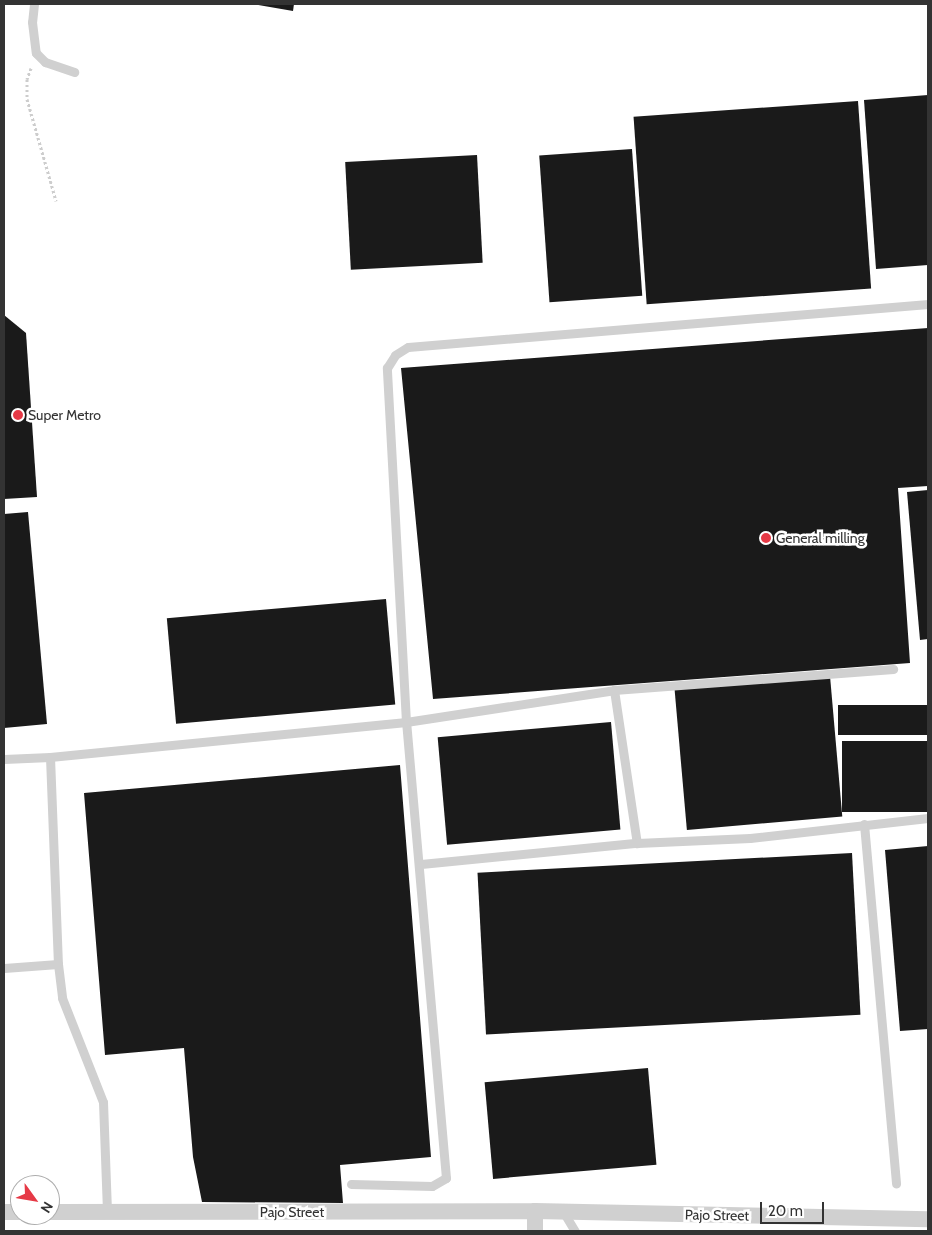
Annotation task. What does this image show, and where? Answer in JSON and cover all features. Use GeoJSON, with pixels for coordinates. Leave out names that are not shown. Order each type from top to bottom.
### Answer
{"type":"FeatureCollection","features":[{"type":"Feature","properties":{"kind":"street","name":"Pajo Street"},"geometry":{"type":"LineString","coordinates":[[60,1212],[535,1210],[564,1213],[928,1219]]}},
{"type":"Feature","properties":{"kind":"street"},"geometry":{"type":"LineString","coordinates":[[535,1210],[535,1231]]}},
{"type":"Feature","properties":{"kind":"lane"},"geometry":{"type":"LineString","coordinates":[[34,4],[32,22],[36,53],[45,62],[74,72]]}},
{"type":"Feature","properties":{"kind":"lane"},"geometry":{"type":"LineString","coordinates":[[351,1184],[432,1186],[446,1178],[421,864],[406,722],[386,368],[395,355],[408,347],[928,304]]}},
{"type":"Feature","properties":{"kind":"lane"},"geometry":{"type":"LineString","coordinates":[[4,759],[50,757],[406,722],[614,690],[893,669]]}},
{"type":"Feature","properties":{"kind":"lane"},"geometry":{"type":"LineString","coordinates":[[614,690],[637,843]]}},
{"type":"Feature","properties":{"kind":"lane"},"geometry":{"type":"LineString","coordinates":[[50,757],[58,964],[62,998],[103,1102],[107,1213]]}},
{"type":"Feature","properties":{"kind":"lane"},"geometry":{"type":"LineString","coordinates":[[421,864],[637,843],[750,838],[928,818]]}},
{"type":"Feature","properties":{"kind":"lane"},"geometry":{"type":"LineString","coordinates":[[864,824],[896,1184]]}},
{"type":"Feature","properties":{"kind":"lane"},"geometry":{"type":"LineString","coordinates":[[4,968],[58,964]]}},
{"type":"Feature","properties":{"kind":"lane"},"geometry":{"type":"LineString","coordinates":[[564,1213],[575,1231]]}},
{"type":"Feature","properties":{"kind":"path"},"geometry":{"type":"LineString","coordinates":[[36,53],[27,79],[28,99],[56,201]]}},
{"type":"Feature","properties":{"kind":"building"},"geometry":{"type":"Polygon","coordinates":[[[253,4],[294,4],[293,11],[253,4]]]}},
{"type":"Feature","properties":{"kind":"building"},"geometry":{"type":"Polygon","coordinates":[[[928,95],[928,265],[876,269],[864,100],[928,95]]]}},
{"type":"Feature","properties":{"kind":"building"},"geometry":{"type":"Polygon","coordinates":[[[858,101],[871,289],[647,304],[634,117],[858,101]]]}},
{"type":"Feature","properties":{"kind":"building"},"geometry":{"type":"Polygon","coordinates":[[[632,149],[642,296],[549,302],[539,155],[632,149]]]}},
{"type":"Feature","properties":{"kind":"building"},"geometry":{"type":"Polygon","coordinates":[[[477,155],[483,263],[351,270],[345,162],[477,155]]]}},
{"type":"Feature","properties":{"kind":"building","name":"Super Metro"},"geometry":{"type":"Polygon","coordinates":[[[4,315],[26,333],[37,497],[4,499],[4,315]]]}},
{"type":"Feature","properties":{"kind":"building"},"geometry":{"type":"Polygon","coordinates":[[[928,328],[928,486],[898,488],[910,663],[433,699],[401,368],[928,328]]]}},
{"type":"Feature","properties":{"kind":"building"},"geometry":{"type":"Polygon","coordinates":[[[928,490],[928,639],[920,640],[907,492],[928,490]]]}},
{"type":"Feature","properties":{"kind":"building"},"geometry":{"type":"Polygon","coordinates":[[[28,512],[47,724],[4,728],[4,514],[28,512]]]}},
{"type":"Feature","properties":{"kind":"building"},"geometry":{"type":"Polygon","coordinates":[[[386,599],[395,705],[176,724],[167,618],[386,599]]]}},
{"type":"Feature","properties":{"kind":"building"},"geometry":{"type":"Polygon","coordinates":[[[830,676],[842,816],[687,830],[675,690],[830,676]]]}},
{"type":"Feature","properties":{"kind":"building"},"geometry":{"type":"Polygon","coordinates":[[[838,705],[928,705],[928,735],[838,735],[838,705]]]}},
{"type":"Feature","properties":{"kind":"building"},"geometry":{"type":"Polygon","coordinates":[[[611,722],[620,830],[447,845],[438,737],[611,722]]]}},
{"type":"Feature","properties":{"kind":"building"},"geometry":{"type":"Polygon","coordinates":[[[842,741],[928,741],[928,812],[842,812],[842,741]]]}},
{"type":"Feature","properties":{"kind":"building"},"geometry":{"type":"Polygon","coordinates":[[[400,765],[431,1157],[340,1165],[343,1203],[202,1202],[193,1157],[184,1048],[105,1055],[84,793],[400,765]]]}},
{"type":"Feature","properties":{"kind":"building"},"geometry":{"type":"Polygon","coordinates":[[[928,846],[928,1029],[900,1031],[885,850],[928,846]]]}},
{"type":"Feature","properties":{"kind":"building"},"geometry":{"type":"Polygon","coordinates":[[[852,853],[860,1015],[486,1034],[478,873],[852,853]]]}},
{"type":"Feature","properties":{"kind":"building"},"geometry":{"type":"Polygon","coordinates":[[[648,1068],[656,1165],[493,1179],[485,1082],[648,1068]]]}},
{"type":"Feature","properties":{"kind":"place","name":"Super Metro"},"geometry":{"type":"Point","coordinates":[18,415]}},
{"type":"Feature","properties":{"kind":"place","name":"General milling"},"geometry":{"type":"Point","coordinates":[766,538]}}]}
